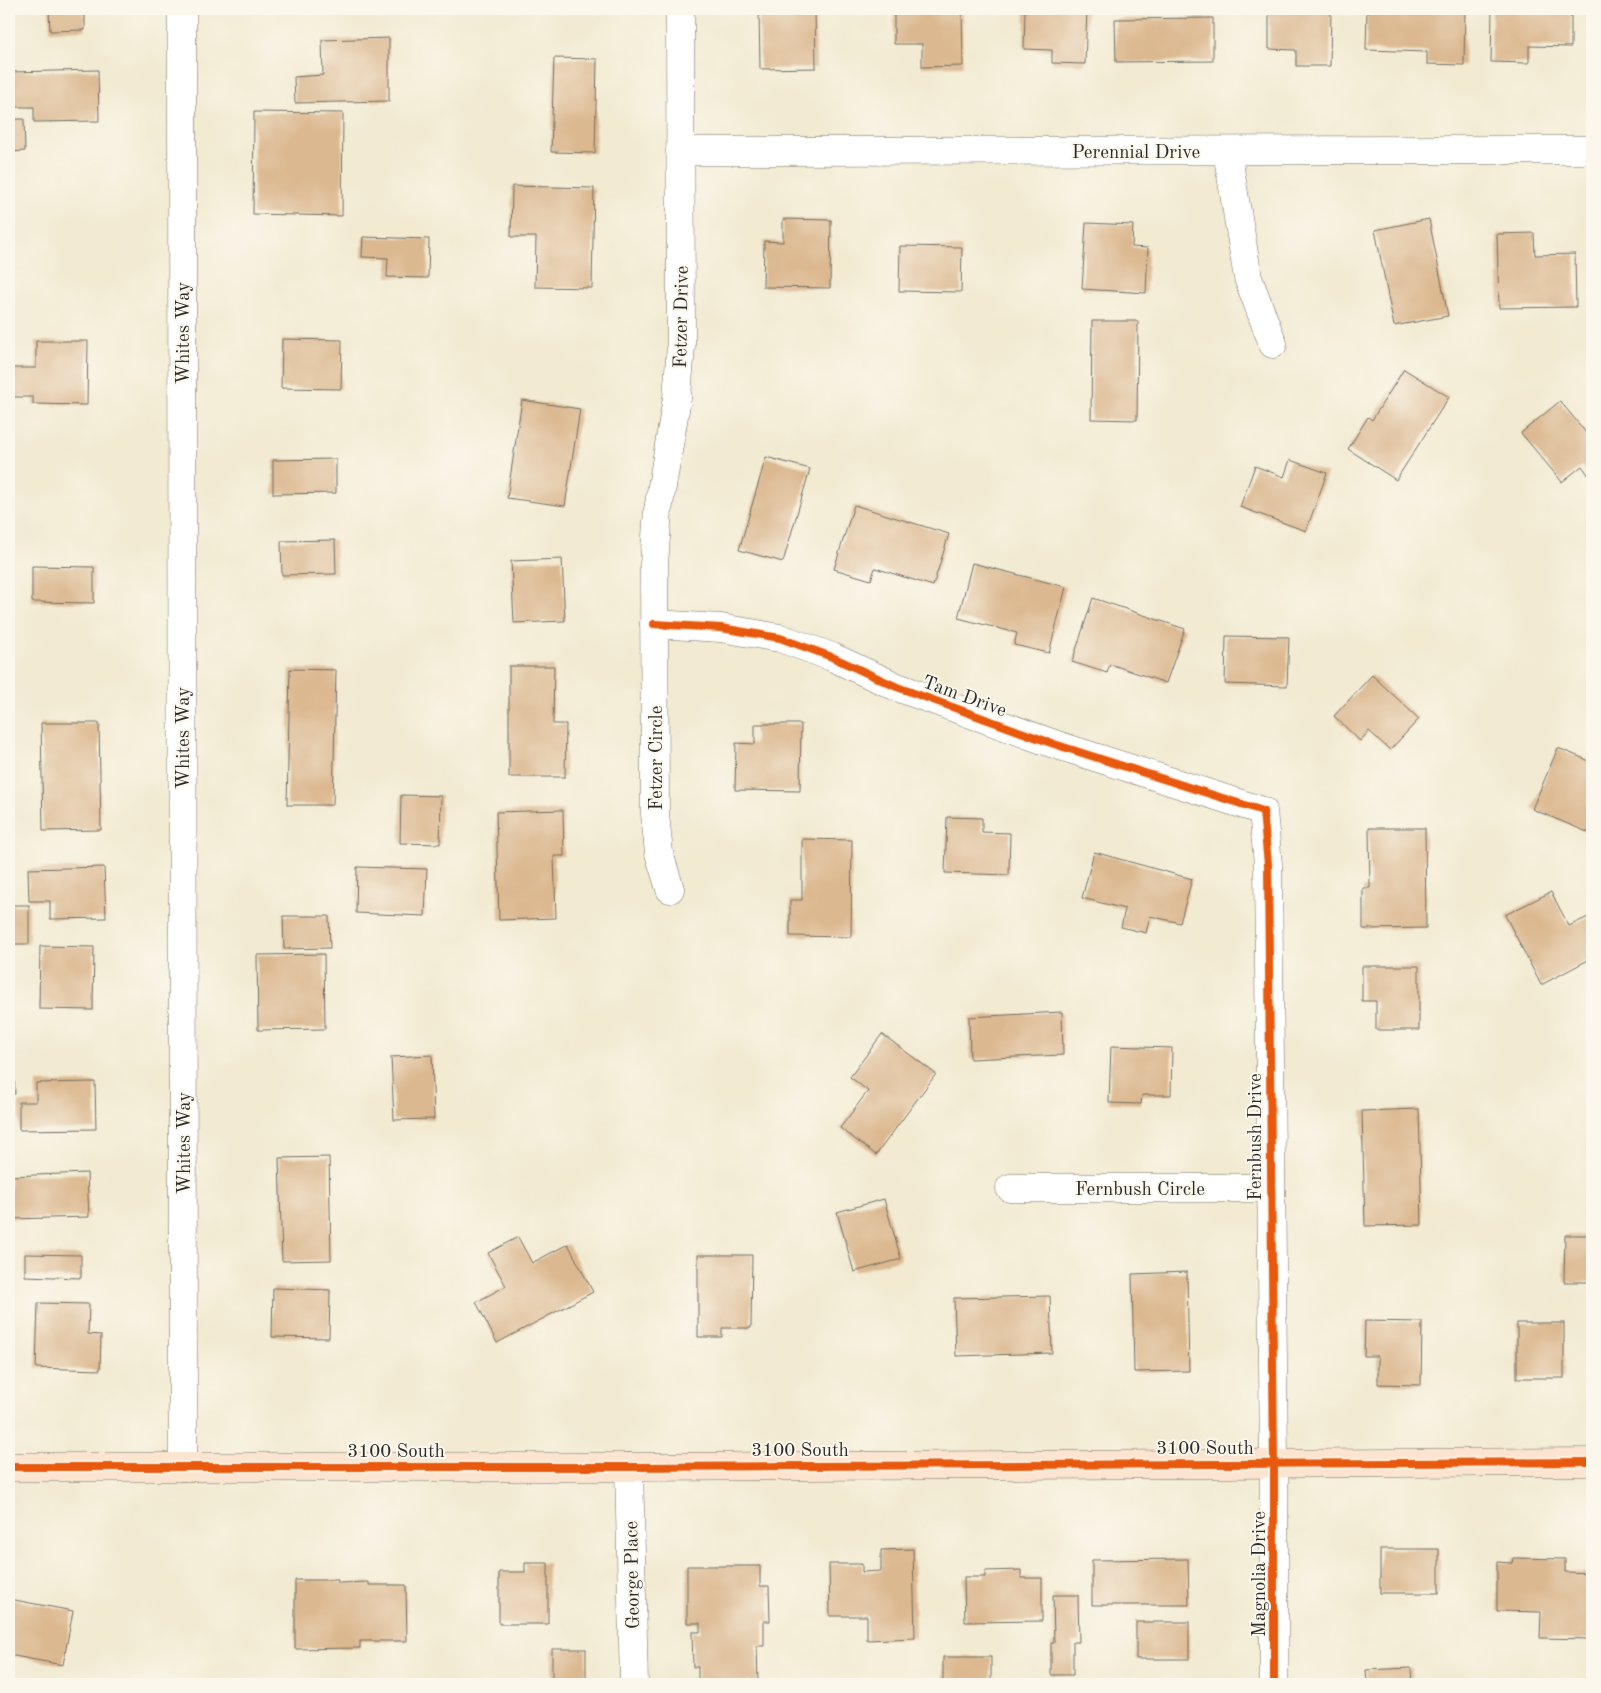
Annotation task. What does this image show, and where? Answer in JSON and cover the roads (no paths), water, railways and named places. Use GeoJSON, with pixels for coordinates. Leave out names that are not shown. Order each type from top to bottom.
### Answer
{"type":"FeatureCollection","features":[{"type":"Feature","properties":{"kind":"street","name":"Whites Way"},"geometry":{"type":"LineString","coordinates":[[182,9],[183,1466]]}},
{"type":"Feature","properties":{"kind":"street","name":"Fetzer Drive"},"geometry":{"type":"LineString","coordinates":[[654,624],[654,564],[658,510],[677,398],[681,345],[680,9]]}},
{"type":"Feature","properties":{"kind":"street","name":"Perennial Drive"},"geometry":{"type":"LineString","coordinates":[[680,151],[1592,150]]}},
{"type":"Feature","properties":{"kind":"street"},"geometry":{"type":"LineString","coordinates":[[1227,151],[1248,278],[1273,344]]}},
{"type":"Feature","properties":{"kind":"street","name":"Tam Drive"},"geometry":{"type":"LineString","coordinates":[[654,624],[721,628],[780,638],[832,657],[898,687],[1054,744],[1263,811]]}},
{"type":"Feature","properties":{"kind":"street","name":"Fetzer Circle"},"geometry":{"type":"LineString","coordinates":[[654,624],[655,814],[659,853],[670,889]]}},
{"type":"Feature","properties":{"kind":"street","name":"Fernbush Drive"},"geometry":{"type":"LineString","coordinates":[[1263,811],[1268,864],[1274,1463]]}},
{"type":"Feature","properties":{"kind":"street","name":"Fernbush Circle"},"geometry":{"type":"LineString","coordinates":[[1010,1188],[1270,1188]]}},
{"type":"Feature","properties":{"kind":"street","name":"3100 South"},"geometry":{"type":"LineString","coordinates":[[9,1467],[1592,1462]]}},
{"type":"Feature","properties":{"kind":"street","name":"Magnolia Drive"},"geometry":{"type":"LineString","coordinates":[[1274,1463],[1274,1684]]}},
{"type":"Feature","properties":{"kind":"street","name":"George Place"},"geometry":{"type":"LineString","coordinates":[[629,1466],[634,1684]]}}]}
